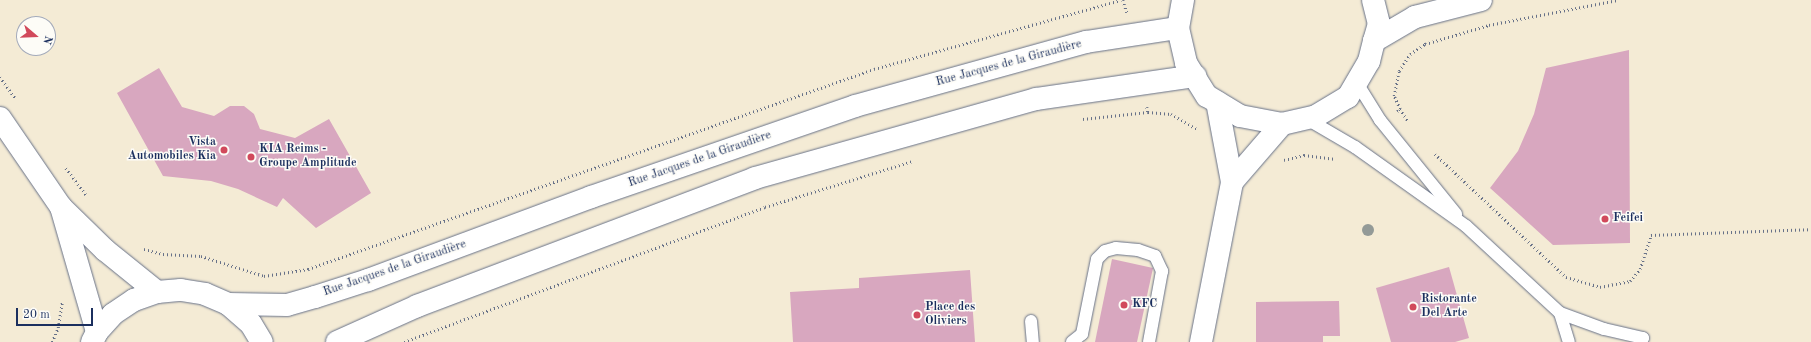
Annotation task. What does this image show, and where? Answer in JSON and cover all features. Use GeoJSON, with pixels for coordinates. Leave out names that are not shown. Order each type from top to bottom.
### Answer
{"type":"FeatureCollection","features":[{"type":"Feature","properties":{"kind":"street"},"geometry":{"type":"LineString","coordinates":[[1183,0],[1178,28],[1186,63],[1207,96],[1240,116],[1282,124],[1316,116],[1348,97],[1369,61],[1379,24],[1373,0]]}},
{"type":"Feature","properties":{"kind":"street"},"geometry":{"type":"LineString","coordinates":[[1374,41],[1415,17],[1481,0]]}},
{"type":"Feature","properties":{"kind":"street","name":"Rue Jacques de la Giraudière"},"geometry":{"type":"LineString","coordinates":[[228,304],[287,304],[315,297],[368,280],[592,197],[855,106],[1086,42],[1178,28]]}},
{"type":"Feature","properties":{"kind":"street"},"geometry":{"type":"LineString","coordinates":[[337,342],[417,306],[755,178],[1036,99],[1195,76]]}},
{"type":"Feature","properties":{"kind":"street"},"geometry":{"type":"LineString","coordinates":[[1201,342],[1232,182],[1217,102]]}},
{"type":"Feature","properties":{"kind":"street"},"geometry":{"type":"LineString","coordinates":[[0,118],[61,207],[105,250],[157,292]]}},
{"type":"Feature","properties":{"kind":"street"},"geometry":{"type":"LineString","coordinates":[[1232,182],[1282,124]]}},
{"type":"Feature","properties":{"kind":"street"},"geometry":{"type":"LineString","coordinates":[[61,207],[94,337]]}},
{"type":"Feature","properties":{"kind":"street"},"geometry":{"type":"LineString","coordinates":[[94,337],[113,314],[129,303],[157,292],[187,291],[205,294],[228,304],[251,324],[262,342]]}},
{"type":"Feature","properties":{"kind":"lane"},"geometry":{"type":"LineString","coordinates":[[1357,83],[1380,120],[1466,226]]}},
{"type":"Feature","properties":{"kind":"lane"},"geometry":{"type":"LineString","coordinates":[[1306,118],[1355,147],[1466,226],[1560,313],[1604,329],[1643,338],[1641,342]]}},
{"type":"Feature","properties":{"kind":"lane"},"geometry":{"type":"LineString","coordinates":[[1072,342],[1082,334],[1097,259],[1105,251],[1116,248],[1138,250],[1155,256],[1162,271],[1149,342]]}},
{"type":"Feature","properties":{"kind":"lane"},"geometry":{"type":"LineString","coordinates":[[1560,313],[1568,342]]}},
{"type":"Feature","properties":{"kind":"lane"},"geometry":{"type":"LineString","coordinates":[[1031,321],[1033,342]]}},
{"type":"Feature","properties":{"kind":"path"},"geometry":{"type":"LineString","coordinates":[[142,248],[163,254],[201,256],[264,276],[308,269],[874,69],[1121,0]]}},
{"type":"Feature","properties":{"kind":"path"},"geometry":{"type":"LineString","coordinates":[[1412,127],[1400,109],[1394,96],[1399,71],[1410,54],[1425,44],[1489,25],[1618,0]]}},
{"type":"Feature","properties":{"kind":"path"},"geometry":{"type":"LineString","coordinates":[[1415,17],[1425,44]]}},
{"type":"Feature","properties":{"kind":"path"},"geometry":{"type":"LineString","coordinates":[[1380,120],[1400,109]]}},
{"type":"Feature","properties":{"kind":"path"},"geometry":{"type":"LineString","coordinates":[[1078,119],[1148,112]]}},
{"type":"Feature","properties":{"kind":"path"},"geometry":{"type":"LineString","coordinates":[[1336,159],[1345,161],[1355,147]]}},
{"type":"Feature","properties":{"kind":"path"},"geometry":{"type":"LineString","coordinates":[[1431,150],[1566,277],[1600,287],[1630,281],[1640,269],[1651,235],[1811,229]]}},
{"type":"Feature","properties":{"kind":"path"},"geometry":{"type":"LineString","coordinates":[[404,342],[764,207],[915,160]]}},
{"type":"Feature","properties":{"kind":"building"},"geometry":{"type":"Polygon","coordinates":[[[1629,50],[1630,243],[1553,245],[1490,188],[1518,151],[1534,114],[1546,68],[1629,50]]]}},
{"type":"Feature","properties":{"kind":"building","name":"KIA Reims - Groupe Amplitude"},"geometry":{"type":"Polygon","coordinates":[[[159,68],[182,107],[214,116],[230,106],[244,106],[254,114],[260,129],[295,138],[329,119],[371,193],[316,228],[283,198],[277,207],[238,189],[211,181],[163,176],[117,93],[159,68]]]}},
{"type":"Feature","properties":{"kind":"building","name":"KFC"},"geometry":{"type":"Polygon","coordinates":[[[1112,259],[1153,268],[1137,342],[1095,342],[1112,259]]]}},
{"type":"Feature","properties":{"kind":"building"},"geometry":{"type":"Polygon","coordinates":[[[1449,267],[1469,338],[1455,342],[1391,342],[1376,288],[1449,267]]]}},
{"type":"Feature","properties":{"kind":"building","name":"Place des Oliviers"},"geometry":{"type":"Polygon","coordinates":[[[970,270],[975,342],[793,342],[790,292],[859,288],[859,278],[970,270]]]}},
{"type":"Feature","properties":{"kind":"building"},"geometry":{"type":"Polygon","coordinates":[[[1339,301],[1340,336],[1323,336],[1323,342],[1256,342],[1256,302],[1339,301]]]}},
{"type":"Feature","properties":{"kind":"place","name":"Vista Automobiles Kia"},"geometry":{"type":"Point","coordinates":[224,150]}},
{"type":"Feature","properties":{"kind":"place","name":"KIA Reims - Groupe Amplitude"},"geometry":{"type":"Point","coordinates":[251,157]}},
{"type":"Feature","properties":{"kind":"place","name":"Feifei"},"geometry":{"type":"Point","coordinates":[1605,219]}},
{"type":"Feature","properties":{"kind":"place","name":"KFC"},"geometry":{"type":"Point","coordinates":[1124,305]}},
{"type":"Feature","properties":{"kind":"place","name":"Ristorante Del Arte"},"geometry":{"type":"Point","coordinates":[1413,307]}},
{"type":"Feature","properties":{"kind":"place","name":"Place des Oliviers"},"geometry":{"type":"Point","coordinates":[917,315]}}]}
